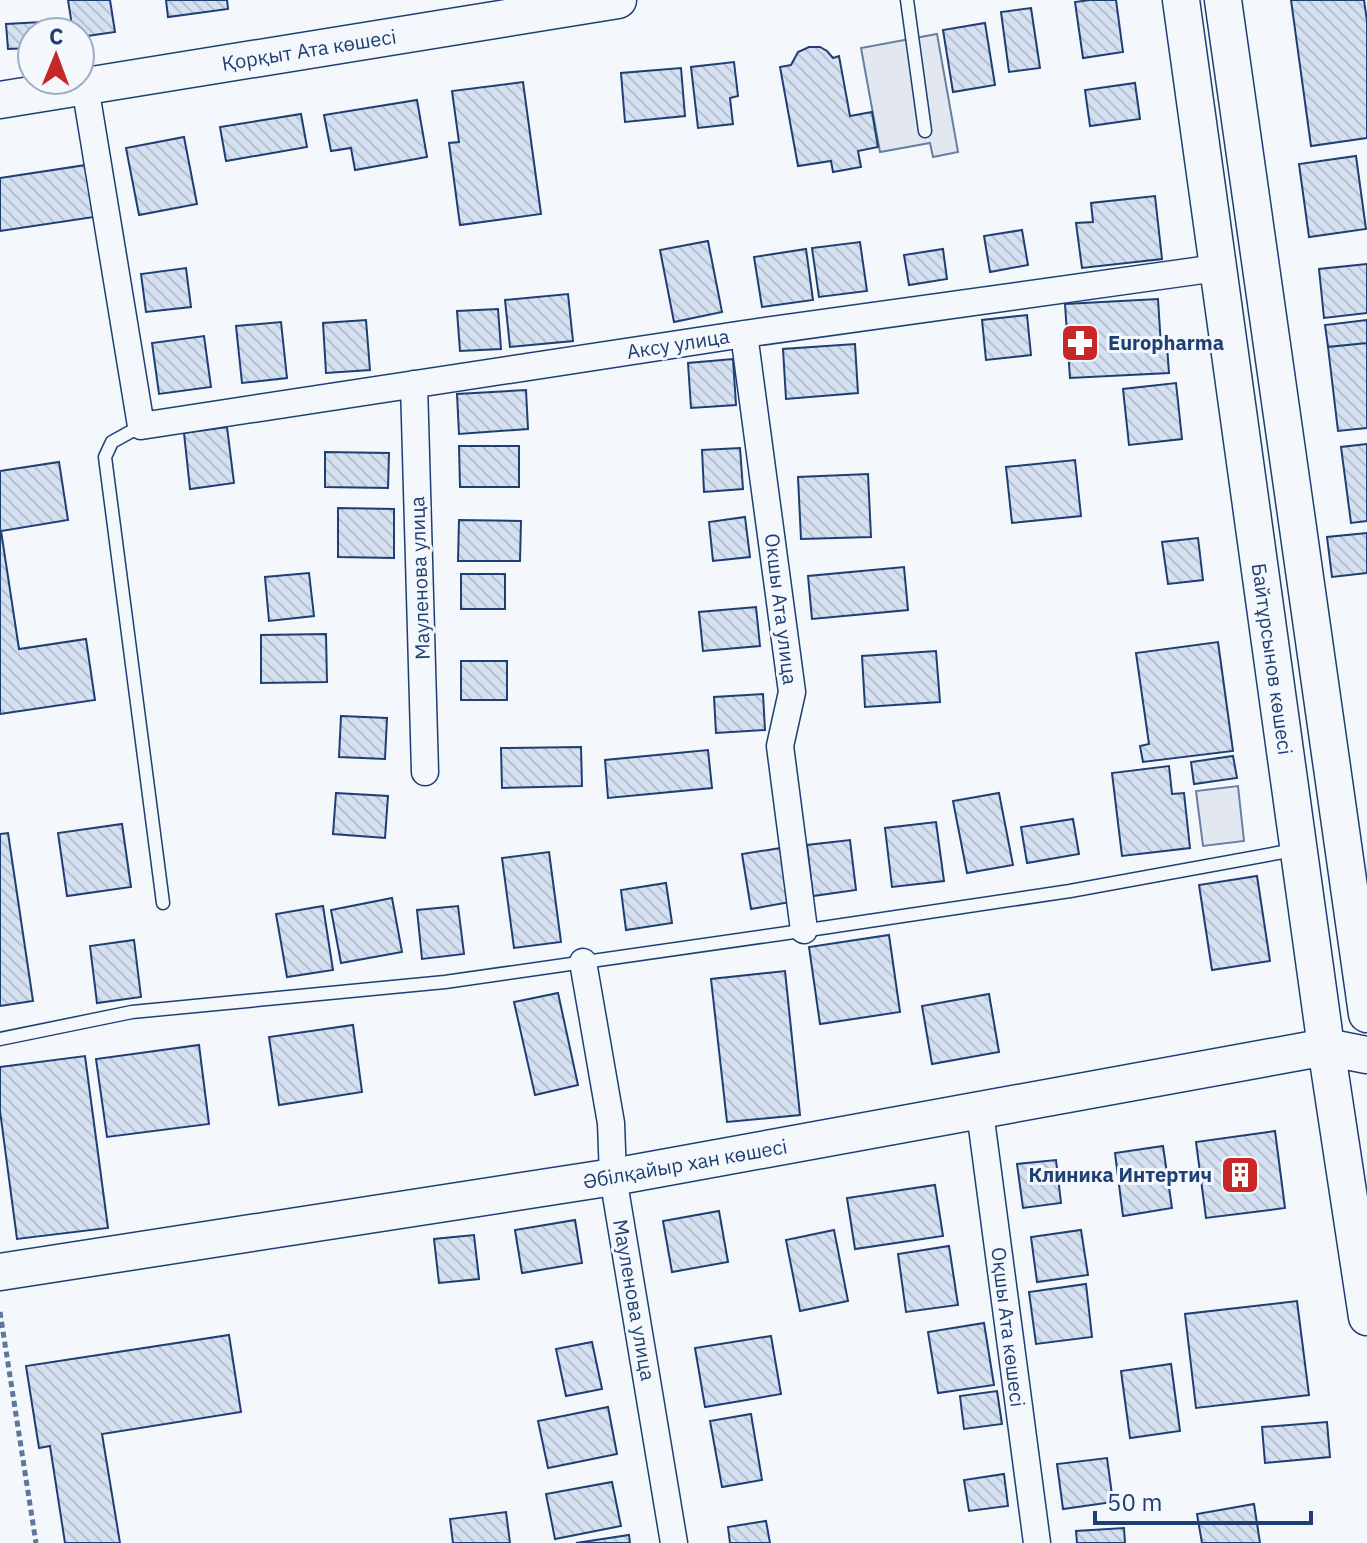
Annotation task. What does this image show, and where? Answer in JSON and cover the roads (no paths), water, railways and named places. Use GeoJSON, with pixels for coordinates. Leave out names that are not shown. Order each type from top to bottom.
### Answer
{"type":"FeatureCollection","features":[{"type":"Feature","properties":{"kind":"main road","name":"Қорқыт Ата көшесі"},"geometry":{"type":"LineString","coordinates":[[96,84],[618,0]]}},
{"type":"Feature","properties":{"kind":"main road","name":"Байтұрсынов көшесі"},"geometry":{"type":"LineString","coordinates":[[1181,0],[1326,1047],[1367,1317]]}},
{"type":"Feature","properties":{"kind":"main road"},"geometry":{"type":"LineString","coordinates":[[1223,0],[1367,1014]]}},
{"type":"Feature","properties":{"kind":"main road","name":"Қорқыт Ата көшесі"},"geometry":{"type":"LineString","coordinates":[[0,100],[24,96]]}},
{"type":"Feature","properties":{"kind":"main road","name":"Әбілқайыр хан көшесі"},"geometry":{"type":"LineString","coordinates":[[0,1272],[613,1177],[1326,1047],[1367,1055]]}},
{"type":"Feature","properties":{"kind":"street"},"geometry":{"type":"LineString","coordinates":[[87,96],[141,426]]}},
{"type":"Feature","properties":{"kind":"street","name":"Аксу улица"},"geometry":{"type":"LineString","coordinates":[[141,426],[744,334],[1217,268]]}},
{"type":"Feature","properties":{"kind":"street","name":"Окшы Ата улица"},"geometry":{"type":"LineString","coordinates":[[744,334],[792,692],[780,746],[804,930]]}},
{"type":"Feature","properties":{"kind":"street","name":"Мауленова улица"},"geometry":{"type":"LineString","coordinates":[[414,384],[425,772]]}},
{"type":"Feature","properties":{"kind":"street","name":"Мауленова улица"},"geometry":{"type":"LineString","coordinates":[[583,962],[611,1123],[613,1177],[674,1543]]}},
{"type":"Feature","properties":{"kind":"street","name":"Оқшы Ата көшесі"},"geometry":{"type":"LineString","coordinates":[[980,1112],[1037,1543]]}},
{"type":"Feature","properties":{"kind":"lane"},"geometry":{"type":"LineString","coordinates":[[907,0],[925,131]]}},
{"type":"Feature","properties":{"kind":"lane"},"geometry":{"type":"LineString","coordinates":[[141,426],[112,442],[105,457],[163,903]]}},
{"type":"Feature","properties":{"kind":"lane"},"geometry":{"type":"LineString","coordinates":[[0,1039],[132,1012],[445,982],[804,930],[1070,891],[1299,849]]}},
{"type":"Feature","properties":{"kind":"place","name":"Europharma"},"geometry":{"type":"Point","coordinates":[1080,343]}},
{"type":"Feature","properties":{"kind":"place","name":"Клиника Интертич"},"geometry":{"type":"Point","coordinates":[1240,1175]}}]}
